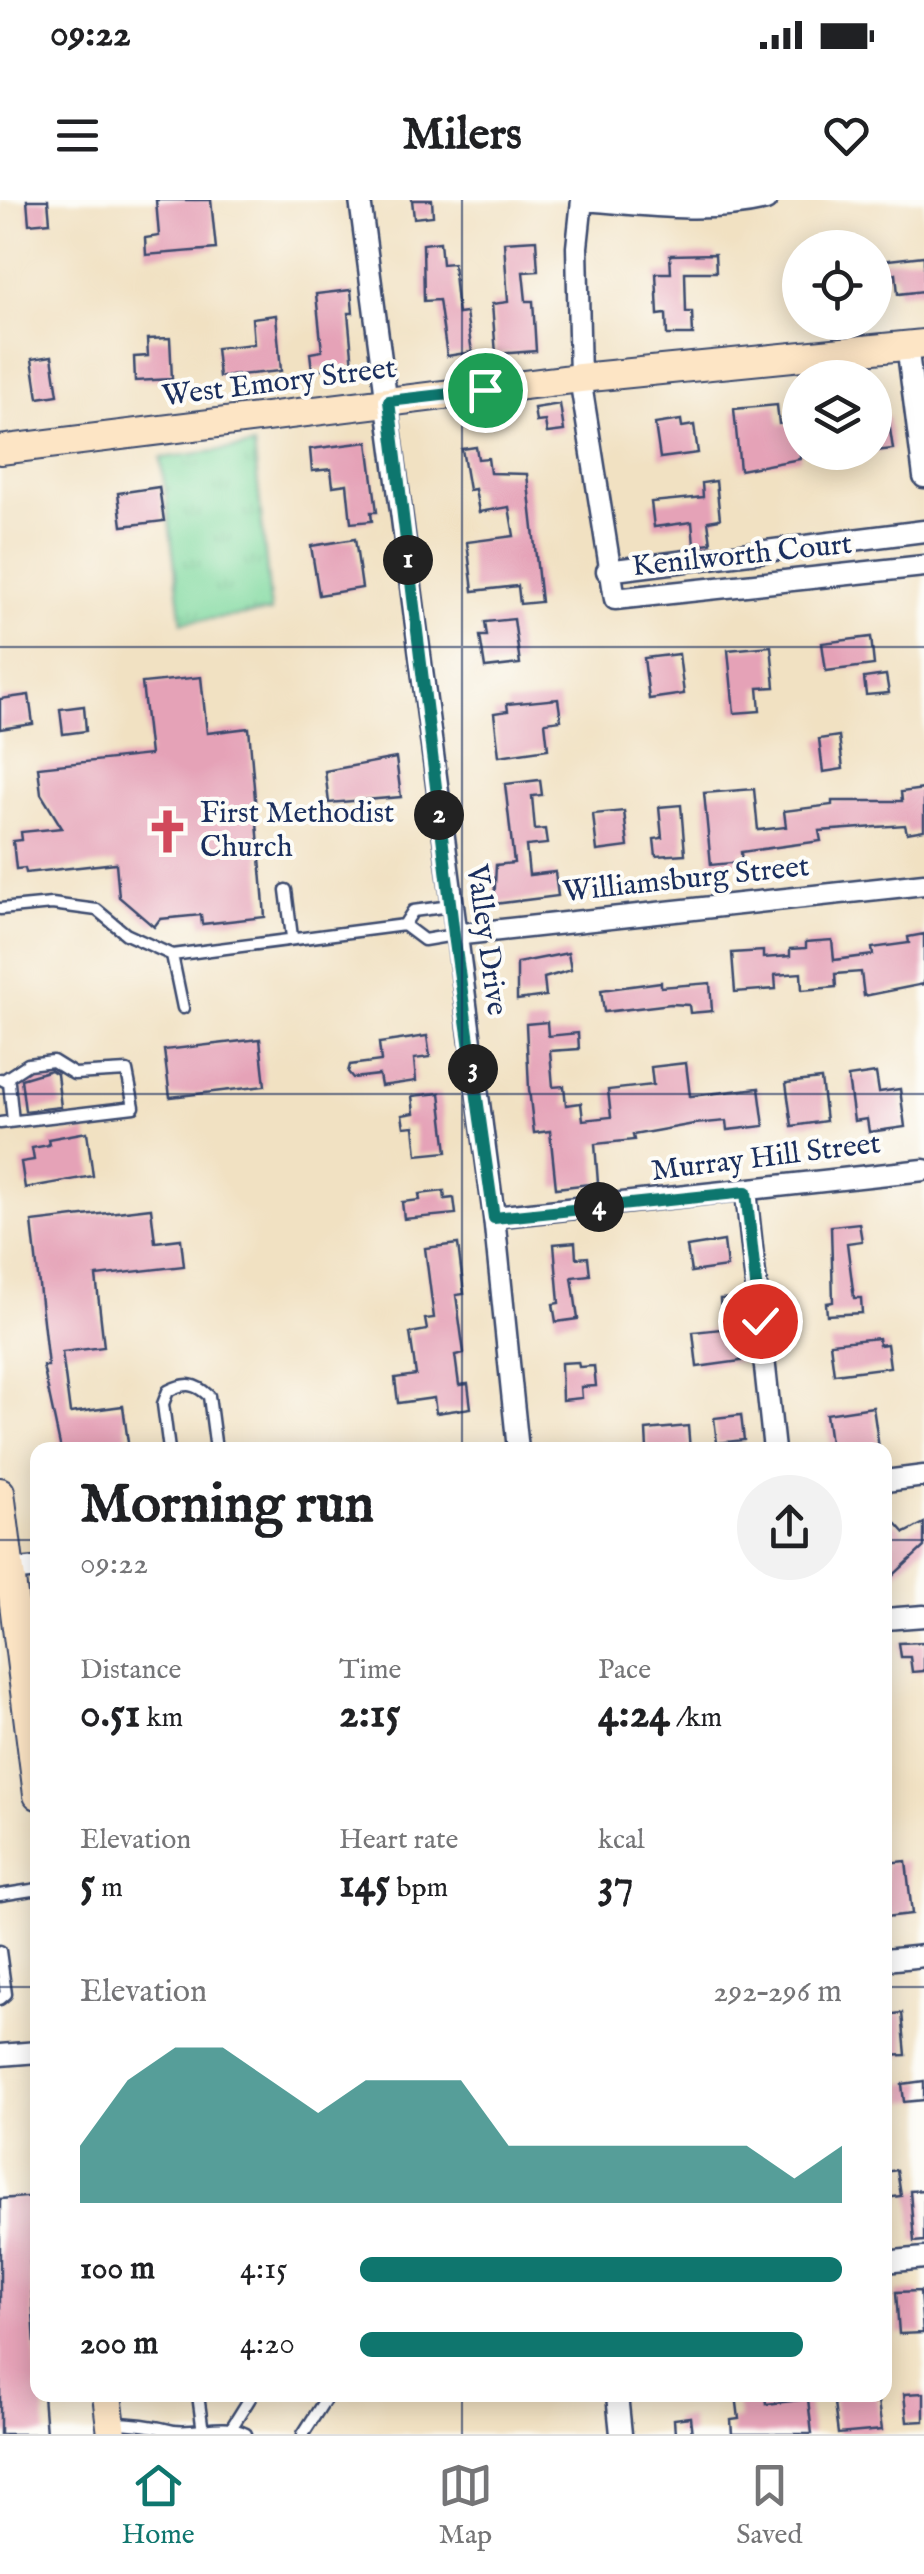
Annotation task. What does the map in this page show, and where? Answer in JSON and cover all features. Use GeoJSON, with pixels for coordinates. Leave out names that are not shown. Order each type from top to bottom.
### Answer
{"type":"FeatureCollection","features":[{"type":"Feature","properties":{"kind":"street","name":"Valley Drive"},"geometry":{"type":"LineString","coordinates":[[360,200],[494,1218],[517,1442]]}},
{"type":"Feature","properties":{"kind":"street"},"geometry":{"type":"LineString","coordinates":[[607,571],[580,378],[576,247],[584,200],[676,208],[741,206],[766,200]]}},
{"type":"Feature","properties":{"kind":"street","name":"West Emory Street"},"geometry":{"type":"LineString","coordinates":[[0,450],[580,378],[916,345]]}},
{"type":"Feature","properties":{"kind":"street"},"geometry":{"type":"LineString","coordinates":[[916,345],[924,478]]}},
{"type":"Feature","properties":{"kind":"street","name":"Kenilworth Court"},"geometry":{"type":"LineString","coordinates":[[924,531],[607,571],[611,593],[622,600],[924,566]]}},
{"type":"Feature","properties":{"kind":"street","name":"Williamsburg Street"},"geometry":{"type":"LineString","coordinates":[[454,935],[924,884]]}},
{"type":"Feature","properties":{"kind":"street","name":"Murray Hill Street"},"geometry":{"type":"LineString","coordinates":[[494,1218],[924,1170]]}},
{"type":"Feature","properties":{"kind":"street"},"geometry":{"type":"LineString","coordinates":[[746,1192],[773,1442]]}},
{"type":"Feature","properties":{"kind":"street"},"geometry":{"type":"LineString","coordinates":[[892,1480],[924,1476]]}},
{"type":"Feature","properties":{"kind":"street"},"geometry":{"type":"LineString","coordinates":[[0,1492],[16,1570],[30,1713]]}},
{"type":"Feature","properties":{"kind":"street"},"geometry":{"type":"LineString","coordinates":[[892,1619],[924,1616]]}},
{"type":"Feature","properties":{"kind":"street"},"geometry":{"type":"LineString","coordinates":[[892,1959],[924,1956]]}},
{"type":"Feature","properties":{"kind":"street"},"geometry":{"type":"LineString","coordinates":[[0,2056],[30,2053]]}},
{"type":"Feature","properties":{"kind":"street"},"geometry":{"type":"LineString","coordinates":[[892,2261],[924,2258]]}},
{"type":"Feature","properties":{"kind":"street"},"geometry":{"type":"LineString","coordinates":[[618,2402],[621,2434]]}},
{"type":"Feature","properties":{"kind":"lane"},"geometry":{"type":"LineString","coordinates":[[286,890],[292,937]]}},
{"type":"Feature","properties":{"kind":"lane"},"geometry":{"type":"LineString","coordinates":[[0,910],[52,904],[97,910],[126,934],[172,955],[404,925],[424,940],[454,935]]}},
{"type":"Feature","properties":{"kind":"lane"},"geometry":{"type":"LineString","coordinates":[[404,925],[413,911],[451,906]]}},
{"type":"Feature","properties":{"kind":"lane"},"geometry":{"type":"LineString","coordinates":[[172,955],[183,1008]]}},
{"type":"Feature","properties":{"kind":"lane"},"geometry":{"type":"LineString","coordinates":[[0,1123],[14,1122],[134,1107],[127,1070],[74,1074],[54,1062],[28,1064],[3,1079],[14,1122]]}},
{"type":"Feature","properties":{"kind":"lane"},"geometry":{"type":"LineString","coordinates":[[168,1442],[163,1404],[168,1391],[183,1384],[198,1386],[209,1396],[215,1442]]}},
{"type":"Feature","properties":{"kind":"lane"},"geometry":{"type":"LineString","coordinates":[[0,1895],[30,1890]]}},
{"type":"Feature","properties":{"kind":"lane"},"geometry":{"type":"LineString","coordinates":[[0,1952],[6,1994],[0,1999]]}},
{"type":"Feature","properties":{"kind":"lane"},"geometry":{"type":"LineString","coordinates":[[199,2402],[203,2432]]}},
{"type":"Feature","properties":{"kind":"lane"},"geometry":{"type":"LineString","coordinates":[[232,2426],[247,2402]]}},
{"type":"Feature","properties":{"kind":"lane"},"geometry":{"type":"LineString","coordinates":[[302,2434],[323,2402]]}},
{"type":"Feature","properties":{"kind":"lane"},"geometry":{"type":"LineString","coordinates":[[110,2417],[154,2424],[170,2433],[232,2426],[246,2434]]}},
{"type":"Feature","properties":{"kind":"green space"},"geometry":{"type":"Polygon","coordinates":[[[254,446],[271,612],[182,622],[161,458],[254,446]]]}},
{"type":"Feature","properties":{"kind":"building"},"geometry":{"type":"Polygon","coordinates":[[[27,200],[48,200],[50,222],[29,224],[27,200]]]}},
{"type":"Feature","properties":{"kind":"building"},"geometry":{"type":"Polygon","coordinates":[[[156,200],[211,200],[216,249],[146,255],[145,238],[159,236],[156,200]]]}},
{"type":"Feature","properties":{"kind":"building"},"geometry":{"type":"Polygon","coordinates":[[[412,200],[432,200],[433,216],[414,218],[412,200]]]}},
{"type":"Feature","properties":{"kind":"building"},"geometry":{"type":"Polygon","coordinates":[[[536,240],[538,271],[523,272],[526,301],[533,301],[536,351],[496,354],[492,304],[508,302],[504,242],[536,240]]]}},
{"type":"Feature","properties":{"kind":"building"},"geometry":{"type":"Polygon","coordinates":[[[440,242],[442,264],[453,263],[458,314],[466,313],[472,352],[447,356],[439,300],[424,301],[423,244],[440,242]]]}},
{"type":"Feature","properties":{"kind":"building"},"geometry":{"type":"Polygon","coordinates":[[[715,254],[716,272],[685,272],[686,312],[692,312],[693,335],[667,335],[666,314],[658,315],[656,273],[671,273],[670,255],[715,254]]]}},
{"type":"Feature","properties":{"kind":"building"},"geometry":{"type":"Polygon","coordinates":[[[924,256],[924,291],[898,294],[892,260],[924,256]]]}},
{"type":"Feature","properties":{"kind":"building"},"geometry":{"type":"Polygon","coordinates":[[[351,290],[353,313],[348,313],[353,366],[312,370],[310,353],[322,351],[316,294],[351,290]]]}},
{"type":"Feature","properties":{"kind":"building"},"geometry":{"type":"Polygon","coordinates":[[[276,315],[281,371],[219,377],[216,348],[254,344],[252,318],[276,315]]]}},
{"type":"Feature","properties":{"kind":"building"},"geometry":{"type":"Polygon","coordinates":[[[170,338],[172,379],[135,381],[134,357],[148,356],[147,339],[170,338]]]}},
{"type":"Feature","properties":{"kind":"building"},"geometry":{"type":"Polygon","coordinates":[[[52,356],[58,395],[38,398],[32,359],[52,356]]]}},
{"type":"Feature","properties":{"kind":"building"},"geometry":{"type":"Polygon","coordinates":[[[560,404],[564,431],[547,433],[545,421],[536,422],[534,408],[560,404]]]}},
{"type":"Feature","properties":{"kind":"building"},"geometry":{"type":"Polygon","coordinates":[[[777,405],[782,424],[782,462],[740,470],[734,409],[777,405]]]}},
{"type":"Feature","properties":{"kind":"building"},"geometry":{"type":"Polygon","coordinates":[[[681,420],[682,427],[694,425],[698,453],[660,458],[655,424],[681,420]]]}},
{"type":"Feature","properties":{"kind":"building"},"geometry":{"type":"Polygon","coordinates":[[[368,442],[377,512],[371,512],[372,521],[351,523],[347,484],[333,486],[331,469],[312,471],[310,449],[368,442]]]}},
{"type":"Feature","properties":{"kind":"building"},"geometry":{"type":"Polygon","coordinates":[[[476,447],[478,459],[488,458],[490,473],[527,474],[541,602],[520,604],[518,586],[473,591],[467,542],[514,536],[509,507],[479,512],[475,489],[469,490],[462,449],[476,447]]]}},
{"type":"Feature","properties":{"kind":"building"},"geometry":{"type":"Polygon","coordinates":[[[716,481],[720,519],[708,521],[711,543],[694,545],[692,522],[654,527],[651,502],[703,497],[702,483],[716,481]]]}},
{"type":"Feature","properties":{"kind":"building"},"geometry":{"type":"Polygon","coordinates":[[[159,487],[164,521],[122,526],[118,493],[159,487]]]}},
{"type":"Feature","properties":{"kind":"building"},"geometry":{"type":"Polygon","coordinates":[[[355,539],[362,588],[319,595],[311,546],[355,539]]]}},
{"type":"Feature","properties":{"kind":"building"},"geometry":{"type":"Polygon","coordinates":[[[514,619],[520,664],[485,668],[480,636],[487,636],[485,622],[514,619]]]}},
{"type":"Feature","properties":{"kind":"building"},"geometry":{"type":"Polygon","coordinates":[[[871,637],[874,665],[826,671],[822,643],[871,637]]]}},
{"type":"Feature","properties":{"kind":"building"},"geometry":{"type":"Polygon","coordinates":[[[771,646],[775,687],[758,688],[760,711],[734,713],[728,650],[771,646]]]}},
{"type":"Feature","properties":{"kind":"building"},"geometry":{"type":"Polygon","coordinates":[[[679,654],[684,694],[649,699],[644,658],[679,654]]]}},
{"type":"Feature","properties":{"kind":"building"},"geometry":{"type":"Polygon","coordinates":[[[886,675],[889,693],[866,695],[864,678],[886,675]]]}},
{"type":"Feature","properties":{"kind":"building"},"geometry":{"type":"Polygon","coordinates":[[[201,677],[207,733],[249,728],[265,917],[202,924],[201,915],[160,919],[154,927],[119,897],[116,863],[26,873],[25,868],[16,869],[13,841],[22,840],[21,832],[62,828],[41,794],[38,767],[150,755],[142,683],[201,677]]]}},
{"type":"Feature","properties":{"kind":"building"},"geometry":{"type":"Polygon","coordinates":[[[29,695],[33,724],[0,729],[0,699],[29,695]]]}},
{"type":"Feature","properties":{"kind":"building"},"geometry":{"type":"Polygon","coordinates":[[[558,699],[561,720],[545,722],[548,749],[499,756],[494,713],[508,711],[507,704],[558,699]]]}},
{"type":"Feature","properties":{"kind":"building"},"geometry":{"type":"Polygon","coordinates":[[[84,706],[86,731],[63,734],[60,709],[84,706]]]}},
{"type":"Feature","properties":{"kind":"building"},"geometry":{"type":"Polygon","coordinates":[[[839,736],[843,769],[823,772],[819,739],[839,736]]]}},
{"type":"Feature","properties":{"kind":"building"},"geometry":{"type":"Polygon","coordinates":[[[396,758],[401,797],[329,803],[325,771],[396,758]]]}},
{"type":"Feature","properties":{"kind":"building"},"geometry":{"type":"Polygon","coordinates":[[[540,780],[542,795],[532,796],[535,830],[545,829],[547,844],[526,846],[529,875],[555,872],[558,896],[494,904],[496,865],[514,863],[505,784],[540,780]]]}},
{"type":"Feature","properties":{"kind":"building"},"geometry":{"type":"Polygon","coordinates":[[[754,789],[758,830],[786,827],[784,811],[832,805],[832,801],[902,801],[901,792],[924,789],[924,830],[907,833],[905,825],[819,831],[821,841],[741,852],[742,862],[711,865],[704,793],[754,789]]]}},
{"type":"Feature","properties":{"kind":"building"},"geometry":{"type":"Polygon","coordinates":[[[681,805],[685,854],[656,856],[654,839],[662,838],[659,807],[681,805]]]}},
{"type":"Feature","properties":{"kind":"building"},"geometry":{"type":"Polygon","coordinates":[[[624,811],[628,847],[597,851],[593,814],[624,811]]]}},
{"type":"Feature","properties":{"kind":"building"},"geometry":{"type":"Polygon","coordinates":[[[924,934],[924,984],[864,996],[861,972],[835,974],[836,987],[802,990],[801,973],[775,975],[776,989],[735,992],[732,953],[763,951],[763,958],[790,956],[790,949],[806,948],[806,942],[832,940],[834,960],[873,955],[872,948],[909,943],[908,937],[924,934]]]}},
{"type":"Feature","properties":{"kind":"building"},"geometry":{"type":"Polygon","coordinates":[[[568,953],[571,970],[544,978],[546,996],[517,1000],[517,963],[568,953]]]}},
{"type":"Feature","properties":{"kind":"building"},"geometry":{"type":"Polygon","coordinates":[[[661,982],[661,987],[710,983],[712,1011],[690,1013],[689,1005],[671,1004],[604,1012],[601,990],[661,982]]]}},
{"type":"Feature","properties":{"kind":"building"},"geometry":{"type":"Polygon","coordinates":[[[547,1022],[548,1036],[578,1033],[579,1049],[550,1051],[553,1087],[564,1086],[566,1105],[581,1103],[583,1120],[611,1117],[608,1090],[653,1085],[651,1067],[686,1063],[690,1096],[759,1088],[764,1126],[727,1130],[726,1121],[694,1124],[633,1135],[634,1140],[595,1144],[598,1183],[556,1188],[550,1131],[534,1133],[529,1089],[526,1024],[547,1022]]]}},
{"type":"Feature","properties":{"kind":"building"},"geometry":{"type":"Polygon","coordinates":[[[427,1036],[430,1057],[414,1059],[416,1081],[381,1086],[379,1075],[353,1078],[348,1072],[350,1065],[381,1061],[379,1043],[427,1036]]]}},
{"type":"Feature","properties":{"kind":"building"},"geometry":{"type":"Polygon","coordinates":[[[260,1039],[265,1086],[170,1097],[164,1050],[260,1039]]]}},
{"type":"Feature","properties":{"kind":"building"},"geometry":{"type":"Polygon","coordinates":[[[51,1070],[57,1074],[61,1107],[25,1111],[21,1079],[51,1070]]]}},
{"type":"Feature","properties":{"kind":"building"},"geometry":{"type":"Polygon","coordinates":[[[876,1073],[879,1092],[900,1089],[905,1127],[869,1132],[867,1119],[854,1121],[848,1077],[876,1073]]]}},
{"type":"Feature","properties":{"kind":"building"},"geometry":{"type":"Polygon","coordinates":[[[821,1079],[826,1121],[792,1126],[786,1083],[821,1079]]]}},
{"type":"Feature","properties":{"kind":"building"},"geometry":{"type":"Polygon","coordinates":[[[440,1093],[447,1152],[417,1155],[414,1126],[404,1127],[402,1115],[414,1113],[412,1096],[440,1093]]]}},
{"type":"Feature","properties":{"kind":"building"},"geometry":{"type":"Polygon","coordinates":[[[87,1132],[93,1176],[25,1188],[21,1162],[34,1160],[32,1148],[49,1145],[48,1139],[87,1132]]]}},
{"type":"Feature","properties":{"kind":"building"},"geometry":{"type":"Polygon","coordinates":[[[444,1191],[445,1199],[454,1198],[456,1214],[404,1219],[402,1202],[420,1200],[419,1194],[444,1191]]]}},
{"type":"Feature","properties":{"kind":"building"},"geometry":{"type":"Polygon","coordinates":[[[151,1208],[155,1242],[181,1239],[184,1266],[96,1276],[104,1347],[62,1352],[70,1413],[123,1406],[128,1442],[59,1442],[43,1366],[48,1366],[32,1222],[151,1208]]]}},
{"type":"Feature","properties":{"kind":"building"},"geometry":{"type":"Polygon","coordinates":[[[859,1223],[862,1241],[847,1243],[854,1298],[861,1298],[862,1313],[827,1315],[826,1303],[833,1302],[831,1226],[859,1223]]]}},
{"type":"Feature","properties":{"kind":"building"},"geometry":{"type":"Polygon","coordinates":[[[724,1241],[727,1267],[691,1272],[687,1247],[724,1241]]]}},
{"type":"Feature","properties":{"kind":"building"},"geometry":{"type":"Polygon","coordinates":[[[575,1242],[576,1258],[588,1257],[590,1275],[572,1277],[578,1319],[556,1322],[553,1304],[559,1303],[554,1244],[575,1242]]]}},
{"type":"Feature","properties":{"kind":"building"},"geometry":{"type":"Polygon","coordinates":[[[458,1244],[464,1294],[456,1295],[464,1353],[455,1355],[459,1385],[468,1384],[471,1408],[436,1413],[434,1398],[398,1403],[395,1378],[416,1375],[410,1333],[427,1330],[425,1319],[434,1318],[425,1248],[458,1244]]]}},
{"type":"Feature","properties":{"kind":"building"},"geometry":{"type":"Polygon","coordinates":[[[736,1298],[741,1361],[697,1367],[693,1332],[722,1329],[720,1299],[736,1298]]]}},
{"type":"Feature","properties":{"kind":"building"},"geometry":{"type":"Polygon","coordinates":[[[878,1338],[879,1345],[887,1344],[890,1367],[834,1374],[830,1343],[878,1338]]]}},
{"type":"Feature","properties":{"kind":"building"},"geometry":{"type":"Polygon","coordinates":[[[578,1362],[579,1367],[594,1366],[596,1386],[581,1387],[582,1398],[562,1400],[561,1363],[578,1362]]]}},
{"type":"Feature","properties":{"kind":"building"},"geometry":{"type":"Polygon","coordinates":[[[873,1407],[878,1442],[830,1442],[826,1414],[873,1407]]]}},
{"type":"Feature","properties":{"kind":"building"},"geometry":{"type":"Polygon","coordinates":[[[741,1415],[744,1440],[717,1442],[714,1418],[741,1415]]]}},
{"type":"Feature","properties":{"kind":"building"},"geometry":{"type":"Polygon","coordinates":[[[688,1426],[689,1442],[647,1442],[646,1430],[688,1426]]]}},
{"type":"Feature","properties":{"kind":"building"},"geometry":{"type":"Polygon","coordinates":[[[896,1523],[905,1533],[924,1523],[924,1547],[892,1577],[892,1526],[896,1523]]]}},
{"type":"Feature","properties":{"kind":"building"},"geometry":{"type":"Polygon","coordinates":[[[924,1642],[924,1671],[912,1672],[910,1657],[901,1657],[899,1643],[924,1642]]]}},
{"type":"Feature","properties":{"kind":"building"},"geometry":{"type":"Polygon","coordinates":[[[906,1861],[912,1914],[892,1916],[892,1862],[906,1861]]]}},
{"type":"Feature","properties":{"kind":"building"},"geometry":{"type":"Polygon","coordinates":[[[902,2013],[906,2055],[892,2056],[892,2014],[902,2013]]]}},
{"type":"Feature","properties":{"kind":"building"},"geometry":{"type":"Polygon","coordinates":[[[924,2081],[924,2100],[904,2102],[902,2084],[924,2081]]]}},
{"type":"Feature","properties":{"kind":"building"},"geometry":{"type":"Polygon","coordinates":[[[897,2170],[901,2196],[892,2197],[892,2171],[897,2170]]]}},
{"type":"Feature","properties":{"kind":"building"},"geometry":{"type":"Polygon","coordinates":[[[924,2190],[924,2241],[914,2242],[910,2191],[924,2190]]]}},
{"type":"Feature","properties":{"kind":"building"},"geometry":{"type":"Polygon","coordinates":[[[30,2197],[30,2402],[44,2402],[46,2434],[0,2434],[0,2199],[30,2197]]]}},
{"type":"Feature","properties":{"kind":"building"},"geometry":{"type":"Polygon","coordinates":[[[920,2291],[923,2333],[899,2334],[896,2292],[920,2291]]]}},
{"type":"Feature","properties":{"kind":"building"},"geometry":{"type":"Polygon","coordinates":[[[924,2393],[924,2421],[907,2422],[904,2394],[924,2393]]]}},
{"type":"Feature","properties":{"kind":"building"},"geometry":{"type":"Polygon","coordinates":[[[737,2402],[808,2402],[812,2434],[732,2434],[731,2420],[739,2419],[737,2402]]]}},
{"type":"Feature","properties":{"kind":"building"},"geometry":{"type":"Polygon","coordinates":[[[834,2402],[878,2402],[882,2430],[838,2434],[834,2402]]]}},
{"type":"Feature","properties":{"kind":"building"},"geometry":{"type":"Polygon","coordinates":[[[690,2417],[692,2434],[675,2434],[674,2419],[690,2417]]]}},
{"type":"Feature","properties":{"kind":"place","name":"First Methodist Church"},"geometry":{"type":"Point","coordinates":[167,831]}},
{"type":"Feature","properties":{"kind":"route"},"geometry":{"type":"LineString","coordinates":[[485,390],[389,401],[454,935],[494,1218],[746,1192],[760,1321]]}}]}
